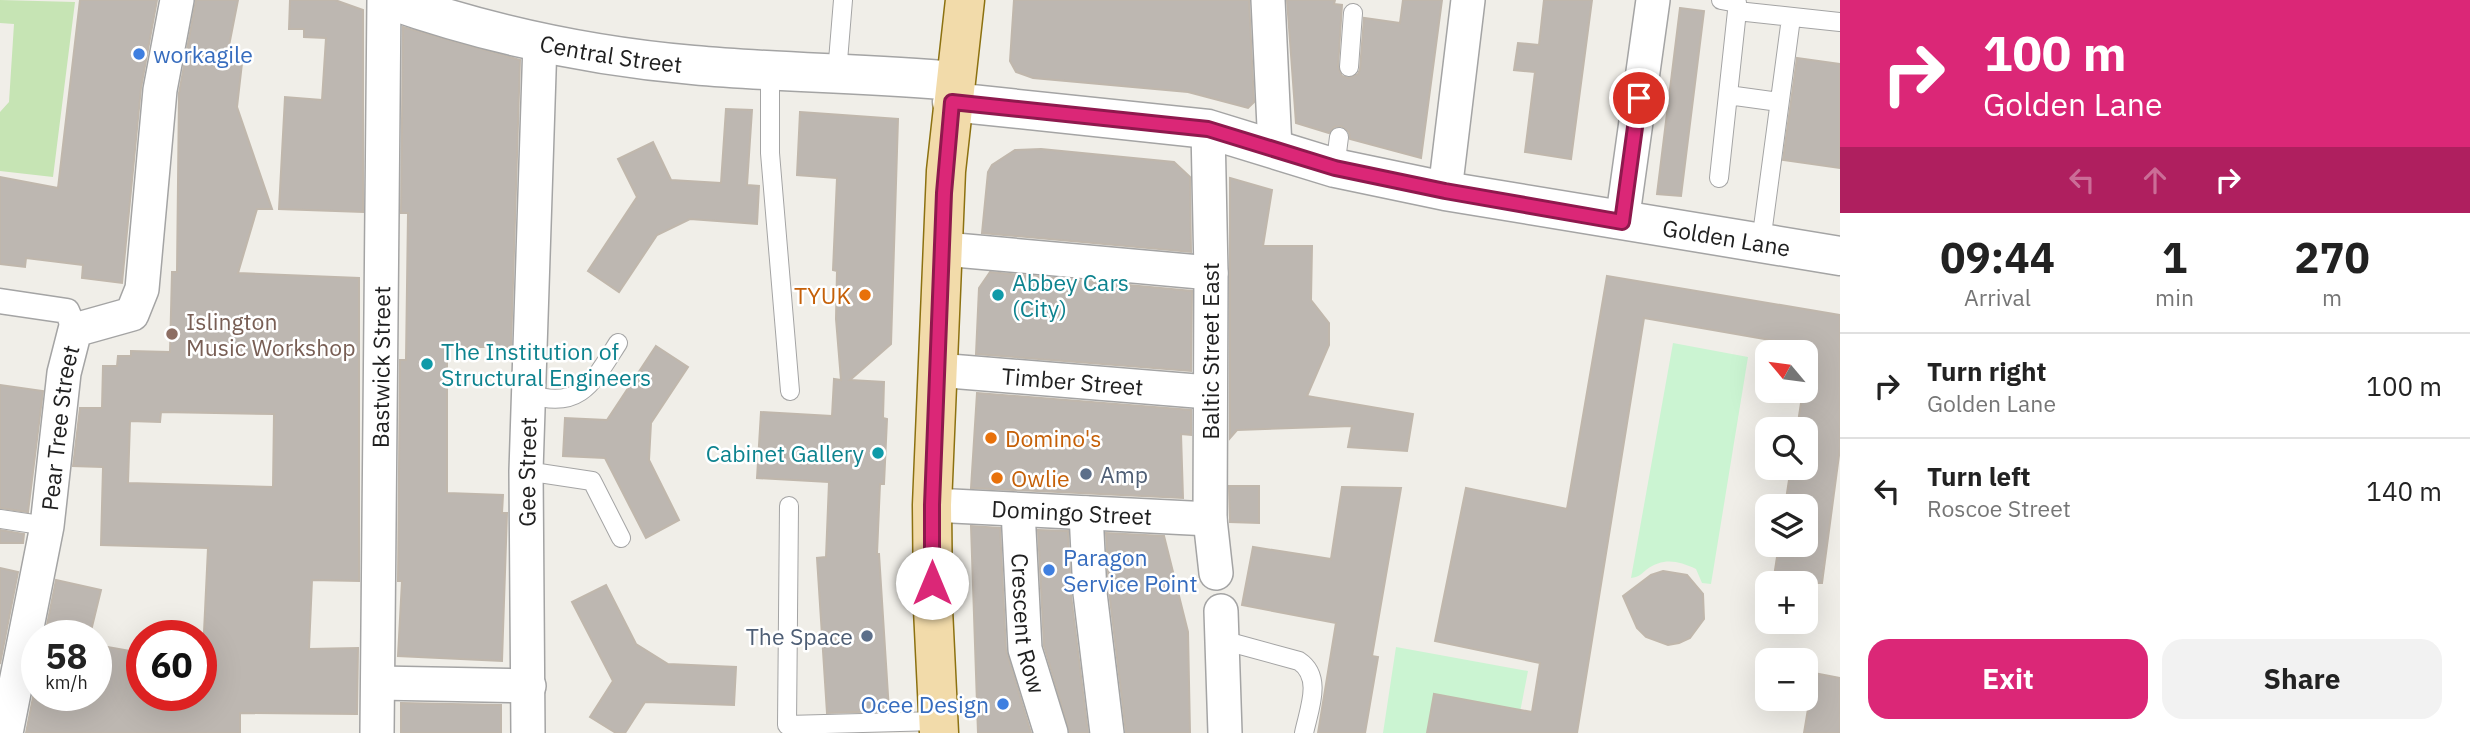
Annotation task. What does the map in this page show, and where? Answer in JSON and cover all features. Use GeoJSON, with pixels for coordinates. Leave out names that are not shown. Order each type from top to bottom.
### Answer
{"type":"FeatureCollection","features":[{"type":"Feature","properties":{"kind":"main road"},"geometry":{"type":"LineString","coordinates":[[939,727],[933,609],[932,505],[945,182],[965,0]]}},
{"type":"Feature","properties":{"kind":"street","name":"Pear Tree Street"},"geometry":{"type":"LineString","coordinates":[[6,733],[47,526],[64,373],[75,330],[132,314],[142,289],[160,90],[177,0]]}},
{"type":"Feature","properties":{"kind":"street"},"geometry":{"type":"LineString","coordinates":[[1268,0],[1275,148]]}},
{"type":"Feature","properties":{"kind":"street"},"geometry":{"type":"LineString","coordinates":[[1445,191],[1468,0]]}},
{"type":"Feature","properties":{"kind":"street"},"geometry":{"type":"LineString","coordinates":[[1622,222],[1653,0]]}},
{"type":"Feature","properties":{"kind":"street","name":"Central Street"},"geometry":{"type":"LineString","coordinates":[[403,2],[540,42],[624,58],[838,74],[953,92]]}},
{"type":"Feature","properties":{"kind":"street","name":"Bastwick Street"},"geometry":{"type":"LineString","coordinates":[[377,733],[403,2]]}},
{"type":"Feature","properties":{"kind":"street","name":"Gee Street"},"geometry":{"type":"LineString","coordinates":[[528,733],[526,471],[540,42]]}},
{"type":"Feature","properties":{"kind":"street","name":"Golden Lane"},"geometry":{"type":"LineString","coordinates":[[953,92],[1208,129],[1275,148],[1337,152],[1445,191],[1840,256]]}},
{"type":"Feature","properties":{"kind":"street","name":"Baltic Street East"},"geometry":{"type":"LineString","coordinates":[[1208,129],[1211,274],[1208,392],[1210,519],[1216,573]]}},
{"type":"Feature","properties":{"kind":"street"},"geometry":{"type":"LineString","coordinates":[[944,249],[1211,274]]}},
{"type":"Feature","properties":{"kind":"street"},"geometry":{"type":"LineString","coordinates":[[0,301],[67,311],[75,330]]}},
{"type":"Feature","properties":{"kind":"street","name":"Timber Street"},"geometry":{"type":"LineString","coordinates":[[937,370],[1208,392]]}},
{"type":"Feature","properties":{"kind":"street","name":"Domingo Street"},"geometry":{"type":"LineString","coordinates":[[932,505],[1210,519]]}},
{"type":"Feature","properties":{"kind":"street","name":"Crescent Row"},"geometry":{"type":"LineString","coordinates":[[1018,510],[1025,649],[1051,733]]}},
{"type":"Feature","properties":{"kind":"street"},"geometry":{"type":"LineString","coordinates":[[1086,513],[1090,593],[1107,733]]}},
{"type":"Feature","properties":{"kind":"street"},"geometry":{"type":"LineString","coordinates":[[1222,626],[1225,733]]}},
{"type":"Feature","properties":{"kind":"street"},"geometry":{"type":"LineString","coordinates":[[379,684],[529,686]]}},
{"type":"Feature","properties":{"kind":"lane"},"geometry":{"type":"LineString","coordinates":[[838,74],[843,0]]}},
{"type":"Feature","properties":{"kind":"lane"},"geometry":{"type":"LineString","coordinates":[[1719,178],[1728,95],[1733,4],[1791,18],[1840,23]]}},
{"type":"Feature","properties":{"kind":"lane"},"geometry":{"type":"LineString","coordinates":[[1349,67],[1353,13]]}},
{"type":"Feature","properties":{"kind":"lane"},"geometry":{"type":"LineString","coordinates":[[1760,242],[1791,18]]}},
{"type":"Feature","properties":{"kind":"lane"},"geometry":{"type":"LineString","coordinates":[[770,69],[770,153],[790,391]]}},
{"type":"Feature","properties":{"kind":"lane"},"geometry":{"type":"LineString","coordinates":[[1728,95],[1779,102]]}},
{"type":"Feature","properties":{"kind":"lane"},"geometry":{"type":"LineString","coordinates":[[528,394],[550,401],[573,396],[590,386],[618,343]]}},
{"type":"Feature","properties":{"kind":"lane"},"geometry":{"type":"LineString","coordinates":[[526,471],[592,481],[621,538]]}},
{"type":"Feature","properties":{"kind":"lane"},"geometry":{"type":"LineString","coordinates":[[789,506],[786,725],[939,727]]}},
{"type":"Feature","properties":{"kind":"lane"},"geometry":{"type":"LineString","coordinates":[[0,519],[47,526]]}},
{"type":"Feature","properties":{"kind":"lane"},"geometry":{"type":"LineString","coordinates":[[1222,626],[1309,668],[1314,681],[1304,733]]}},
{"type":"Feature","properties":{"kind":"green space"},"geometry":{"type":"Polygon","coordinates":[[[0,0],[75,2],[53,177],[0,171],[0,112],[9,102],[14,24],[0,23],[0,0]]]}},
{"type":"Feature","properties":{"kind":"green space"},"geometry":{"type":"Polygon","coordinates":[[[1673,343],[1748,357],[1711,584],[1702,583],[1696,569],[1671,562],[1659,563],[1631,578],[1673,343]]]}},
{"type":"Feature","properties":{"kind":"green space"},"geometry":{"type":"Polygon","coordinates":[[[1396,647],[1528,671],[1516,733],[1383,733],[1396,647]]]}},
{"type":"Feature","properties":{"kind":"building"},"geometry":{"type":"Polygon","coordinates":[[[80,0],[157,0],[141,88],[122,283],[82,278],[83,265],[26,258],[25,267],[0,264],[0,177],[58,188],[80,0]]]}},
{"type":"Feature","properties":{"kind":"building"},"geometry":{"type":"Polygon","coordinates":[[[196,0],[238,0],[226,61],[242,63],[237,107],[272,209],[257,209],[238,273],[359,278],[359,581],[312,580],[309,649],[358,648],[357,714],[240,713],[240,733],[26,733],[30,711],[112,711],[112,648],[126,650],[126,711],[217,711],[217,620],[205,620],[208,548],[101,545],[103,467],[73,466],[80,408],[102,408],[103,366],[117,366],[118,356],[131,356],[131,351],[170,352],[172,272],[177,272],[179,93],[196,0]],[[161,412],[160,422],[130,421],[128,483],[273,487],[274,414],[161,412]]]}},
{"type":"Feature","properties":{"kind":"building"},"geometry":{"type":"Polygon","coordinates":[[[290,0],[335,0],[363,10],[363,212],[279,209],[285,97],[322,100],[326,38],[304,37],[304,29],[289,29],[290,0]]]}},
{"type":"Feature","properties":{"kind":"building"},"geometry":{"type":"Polygon","coordinates":[[[1014,0],[1249,0],[1254,102],[1248,108],[1188,92],[1033,78],[1016,72],[1010,61],[1014,0]]]}},
{"type":"Feature","properties":{"kind":"building"},"geometry":{"type":"Polygon","coordinates":[[[1287,0],[1335,0],[1334,4],[1342,5],[1338,67],[1342,76],[1349,78],[1358,74],[1360,69],[1364,18],[1400,23],[1403,0],[1442,0],[1421,158],[1350,139],[1349,132],[1341,126],[1334,127],[1329,133],[1296,123],[1287,0]]]}},
{"type":"Feature","properties":{"kind":"building"},"geometry":{"type":"Polygon","coordinates":[[[1544,0],[1592,0],[1571,159],[1525,152],[1535,72],[1514,70],[1518,43],[1539,45],[1544,0]]]}},
{"type":"Feature","properties":{"kind":"building"},"geometry":{"type":"Polygon","coordinates":[[[1680,8],[1704,11],[1681,196],[1657,194],[1680,8]]]}},
{"type":"Feature","properties":{"kind":"building"},"geometry":{"type":"Polygon","coordinates":[[[403,27],[520,60],[511,347],[447,347],[447,493],[503,495],[502,513],[507,513],[502,661],[398,656],[402,581],[398,581],[400,360],[406,360],[408,213],[401,213],[403,27]]]}},
{"type":"Feature","properties":{"kind":"building"},"geometry":{"type":"Polygon","coordinates":[[[1797,58],[1840,64],[1840,168],[1783,160],[1797,58]]]}},
{"type":"Feature","properties":{"kind":"building"},"geometry":{"type":"Polygon","coordinates":[[[726,109],[752,110],[747,185],[759,186],[757,224],[690,219],[657,235],[619,292],[588,271],[637,197],[618,159],[653,142],[671,180],[721,183],[726,109]]]}},
{"type":"Feature","properties":{"kind":"building"},"geometry":{"type":"Polygon","coordinates":[[[800,112],[898,119],[891,344],[850,380],[884,382],[883,418],[887,419],[884,484],[880,484],[877,554],[889,711],[827,713],[817,558],[826,557],[829,482],[757,478],[761,412],[832,416],[834,379],[841,380],[836,319],[837,271],[833,270],[837,178],[797,175],[800,112]]]}},
{"type":"Feature","properties":{"kind":"building"},"geometry":{"type":"Polygon","coordinates":[[[1041,149],[1174,162],[1190,177],[1191,252],[982,233],[988,172],[992,165],[1015,150],[1041,149]]]}},
{"type":"Feature","properties":{"kind":"building"},"geometry":{"type":"Polygon","coordinates":[[[1230,178],[1272,190],[1263,246],[1312,246],[1311,300],[1329,323],[1329,345],[1307,396],[1413,414],[1407,451],[1348,447],[1352,426],[1237,430],[1230,438],[1230,178]]]}},
{"type":"Feature","properties":{"kind":"building"},"geometry":{"type":"Polygon","coordinates":[[[990,272],[1192,291],[1191,371],[976,354],[979,288],[990,272]]]}},
{"type":"Feature","properties":{"kind":"building"},"geometry":{"type":"Polygon","coordinates":[[[1607,276],[1840,315],[1840,448],[1822,583],[1818,583],[1818,571],[1775,571],[1777,557],[1818,557],[1818,494],[1787,494],[1789,480],[1818,480],[1818,417],[1799,417],[1801,403],[1818,403],[1818,340],[1770,340],[1644,318],[1577,733],[1427,733],[1434,694],[1532,712],[1540,663],[1435,641],[1466,488],[1567,509],[1607,276]]]}},
{"type":"Feature","properties":{"kind":"building"},"geometry":{"type":"Polygon","coordinates":[[[656,346],[688,367],[651,423],[649,460],[679,520],[646,538],[605,458],[563,456],[565,418],[607,420],[656,346]]]}},
{"type":"Feature","properties":{"kind":"building"},"geometry":{"type":"Polygon","coordinates":[[[0,385],[43,391],[28,512],[0,508],[0,385]]]}},
{"type":"Feature","properties":{"kind":"building"},"geometry":{"type":"Polygon","coordinates":[[[977,393],[1191,410],[1191,435],[1181,434],[1183,498],[971,488],[977,393]]]}},
{"type":"Feature","properties":{"kind":"building"},"geometry":{"type":"Polygon","coordinates":[[[1229,486],[1259,486],[1259,523],[1230,522],[1229,486]]]}},
{"type":"Feature","properties":{"kind":"building"},"geometry":{"type":"Polygon","coordinates":[[[1342,487],[1401,488],[1372,656],[1378,657],[1365,733],[1318,733],[1336,623],[1242,605],[1253,547],[1331,559],[1342,487]]]}},
{"type":"Feature","properties":{"kind":"building"},"geometry":{"type":"Polygon","coordinates":[[[971,526],[1000,528],[1006,650],[1031,733],[978,733],[971,526]]]}},
{"type":"Feature","properties":{"kind":"building"},"geometry":{"type":"Polygon","coordinates":[[[0,530],[24,534],[23,543],[0,543],[0,530]]]}},
{"type":"Feature","properties":{"kind":"building"},"geometry":{"type":"Polygon","coordinates":[[[1038,530],[1068,531],[1071,595],[1088,733],[1070,733],[1044,646],[1038,530]]]}},
{"type":"Feature","properties":{"kind":"building"},"geometry":{"type":"Polygon","coordinates":[[[1106,533],[1164,536],[1188,632],[1190,733],[1126,733],[1109,591],[1106,533]]]}},
{"type":"Feature","properties":{"kind":"building"},"geometry":{"type":"Polygon","coordinates":[[[0,568],[18,572],[0,664],[0,568]]]}},
{"type":"Feature","properties":{"kind":"building"},"geometry":{"type":"Polygon","coordinates":[[[1663,571],[1687,575],[1703,594],[1704,619],[1690,638],[1668,645],[1646,637],[1637,628],[1623,596],[1651,575],[1663,571]]]}},
{"type":"Feature","properties":{"kind":"building"},"geometry":{"type":"Polygon","coordinates":[[[56,580],[101,590],[94,620],[48,620],[56,580]]]}},
{"type":"Feature","properties":{"kind":"building"},"geometry":{"type":"Polygon","coordinates":[[[606,585],[636,644],[668,664],[736,667],[734,705],[645,702],[625,733],[616,733],[590,717],[613,681],[572,602],[606,585]]]}},
{"type":"Feature","properties":{"kind":"building"},"geometry":{"type":"Polygon","coordinates":[[[1818,674],[1840,678],[1840,733],[1804,733],[1808,711],[1818,711],[1818,674]]]}},
{"type":"Feature","properties":{"kind":"building"},"geometry":{"type":"Polygon","coordinates":[[[401,703],[501,705],[501,733],[401,733],[401,703]]]}},
{"type":"Feature","properties":{"kind":"place","name":"workagile"},"geometry":{"type":"Point","coordinates":[139,54]}},
{"type":"Feature","properties":{"kind":"place","name":"TYUK"},"geometry":{"type":"Point","coordinates":[865,295]}},
{"type":"Feature","properties":{"kind":"place","name":"Abbey Cars (City)"},"geometry":{"type":"Point","coordinates":[998,295]}},
{"type":"Feature","properties":{"kind":"place","name":"Islington Music Workshop"},"geometry":{"type":"Point","coordinates":[172,334]}},
{"type":"Feature","properties":{"kind":"place","name":"The Institution of Structural Engineers"},"geometry":{"type":"Point","coordinates":[427,364]}},
{"type":"Feature","properties":{"kind":"place","name":"Domino's"},"geometry":{"type":"Point","coordinates":[991,438]}},
{"type":"Feature","properties":{"kind":"place","name":"Cabinet Gallery"},"geometry":{"type":"Point","coordinates":[878,453]}},
{"type":"Feature","properties":{"kind":"place","name":"Amp"},"geometry":{"type":"Point","coordinates":[1086,474]}},
{"type":"Feature","properties":{"kind":"place","name":"Owlie"},"geometry":{"type":"Point","coordinates":[997,478]}},
{"type":"Feature","properties":{"kind":"place","name":"Paragon Service Point"},"geometry":{"type":"Point","coordinates":[1049,570]}},
{"type":"Feature","properties":{"kind":"place","name":"The Space"},"geometry":{"type":"Point","coordinates":[867,636]}},
{"type":"Feature","properties":{"kind":"place","name":"Ocee Design"},"geometry":{"type":"Point","coordinates":[1003,704]}},
{"type":"Feature","properties":{"kind":"route"},"geometry":{"type":"LineString","coordinates":[[932,583],[932,505],[944,249],[944,193],[952,102],[1208,129],[1335,168],[1445,191],[1622,222],[1639,98]]}}]}
